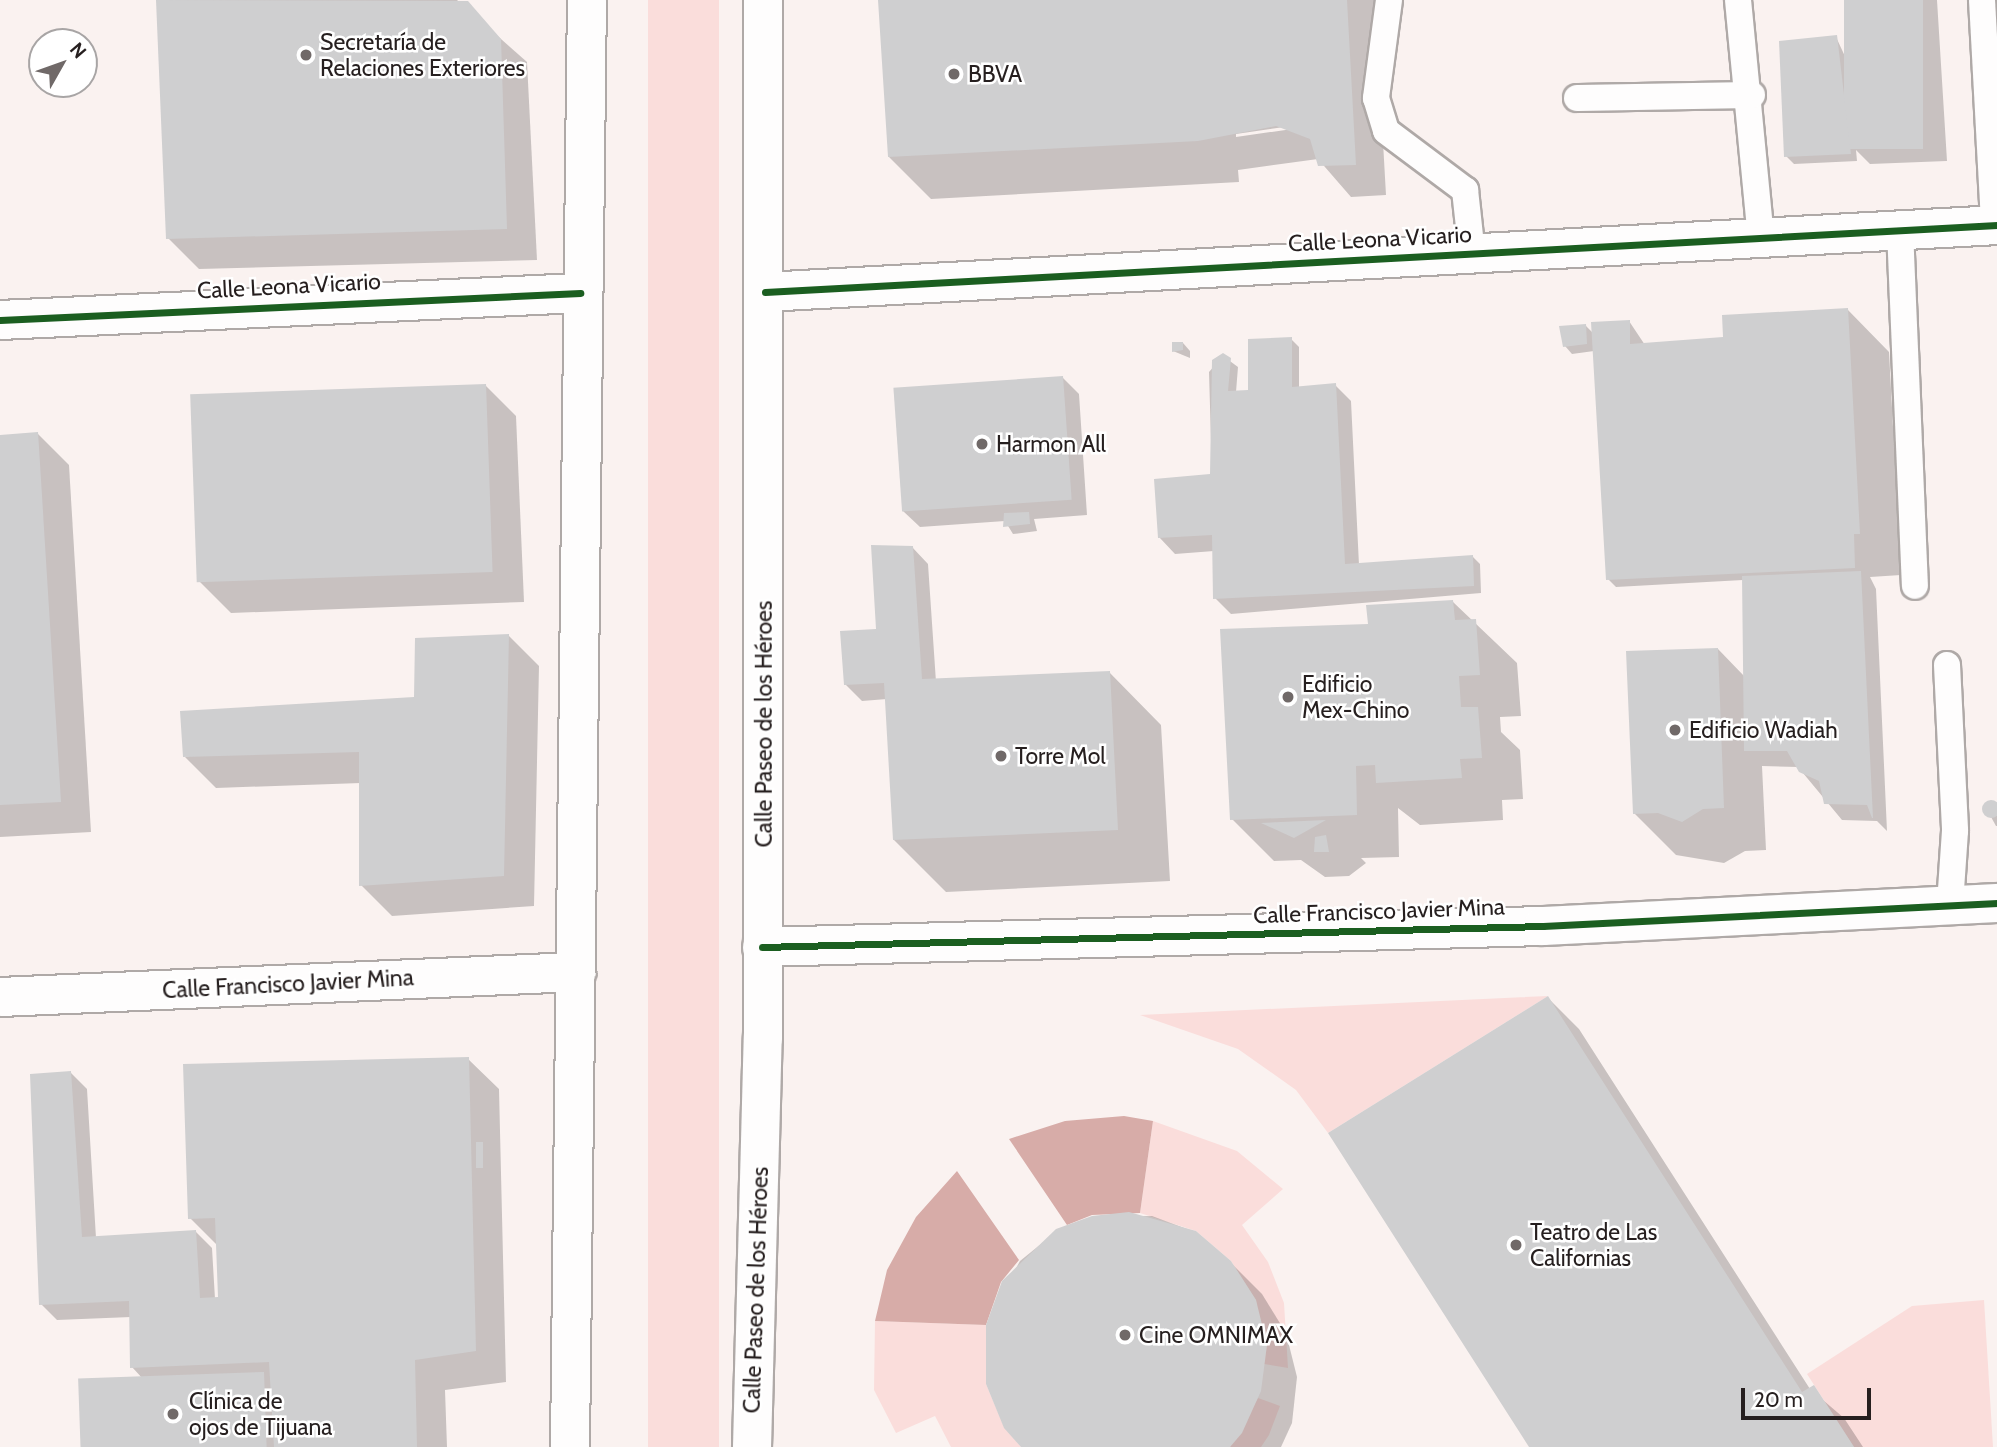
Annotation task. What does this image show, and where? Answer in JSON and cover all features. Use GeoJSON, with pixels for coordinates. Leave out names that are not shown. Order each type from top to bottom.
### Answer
{"type":"FeatureCollection","features":[{"type":"Feature","properties":{"kind":"street"},"geometry":{"type":"LineString","coordinates":[[570,1447],[580,293],[587,0]]}},
{"type":"Feature","properties":{"kind":"street","name":"Calle Paseo de los Héroes"},"geometry":{"type":"LineString","coordinates":[[752,1447],[762,947],[765,292],[763,0]]}},
{"type":"Feature","properties":{"kind":"street","name":"Calle Leona Vicario"},"geometry":{"type":"LineString","coordinates":[[765,292],[1995,225]]}},
{"type":"Feature","properties":{"kind":"street","name":"Calle Leona Vicario"},"geometry":{"type":"LineString","coordinates":[[0,320],[580,293]]}},
{"type":"Feature","properties":{"kind":"street","name":"Calle Francisco Javier Mina"},"geometry":{"type":"LineString","coordinates":[[762,947],[1543,926],[1997,903]]}},
{"type":"Feature","properties":{"kind":"street","name":"Calle Francisco Javier Mina"},"geometry":{"type":"LineString","coordinates":[[0,997],[576,972]]}},
{"type":"Feature","properties":{"kind":"lane"},"geometry":{"type":"LineString","coordinates":[[1388,0],[1376,98],[1386,131],[1465,190],[1472,254]]}},
{"type":"Feature","properties":{"kind":"lane"},"geometry":{"type":"LineString","coordinates":[[1738,0],[1752,95],[1761,239]]}},
{"type":"Feature","properties":{"kind":"lane"},"geometry":{"type":"LineString","coordinates":[[1982,0],[1995,225]]}},
{"type":"Feature","properties":{"kind":"lane"},"geometry":{"type":"LineString","coordinates":[[1577,98],[1752,95]]}},
{"type":"Feature","properties":{"kind":"lane"},"geometry":{"type":"LineString","coordinates":[[1900,230],[1915,586]]}},
{"type":"Feature","properties":{"kind":"lane"},"geometry":{"type":"LineString","coordinates":[[1947,665],[1955,831],[1950,905]]}},
{"type":"Feature","properties":{"kind":"shaded area"},"geometry":{"type":"Polygon","coordinates":[[[648,0],[719,0],[719,1447],[648,1447],[648,0]]]}},
{"type":"Feature","properties":{"kind":"shaded area"},"geometry":{"type":"Polygon","coordinates":[[[1548,996],[1328,1133],[1296,1090],[1238,1049],[1140,1015],[1548,996]]]}},
{"type":"Feature","properties":{"kind":"shaded area"},"geometry":{"type":"Polygon","coordinates":[[[1124,1116],[1153,1121],[1140,1213],[1092,1215],[1067,1225],[1009,1139],[1065,1121],[1124,1116]]]}},
{"type":"Feature","properties":{"kind":"shaded area"},"geometry":{"type":"Polygon","coordinates":[[[1153,1121],[1237,1151],[1283,1189],[1242,1225],[1268,1262],[1284,1303],[1288,1368],[1264,1364],[1256,1300],[1231,1261],[1196,1231],[1140,1213],[1153,1121]]]}},
{"type":"Feature","properties":{"kind":"shaded area"},"geometry":{"type":"Polygon","coordinates":[[[957,1171],[1019,1260],[1001,1282],[986,1325],[875,1321],[887,1270],[916,1217],[957,1171]]]}},
{"type":"Feature","properties":{"kind":"shaded area"},"geometry":{"type":"Polygon","coordinates":[[[1984,1300],[1993,1447],[1854,1447],[1807,1374],[1912,1306],[1984,1300]]]}},
{"type":"Feature","properties":{"kind":"shaded area"},"geometry":{"type":"Polygon","coordinates":[[[875,1321],[986,1325],[986,1384],[1004,1427],[1021,1447],[951,1447],[935,1416],[896,1433],[874,1390],[875,1321]]]}},
{"type":"Feature","properties":{"kind":"shaded area"},"geometry":{"type":"Polygon","coordinates":[[[1258,1398],[1280,1406],[1269,1435],[1261,1447],[1230,1447],[1258,1398]]]}},
{"type":"Feature","properties":{"kind":"building"},"geometry":{"type":"Polygon","coordinates":[[[156,0],[468,1],[501,39],[507,229],[166,239],[156,0]]]}},
{"type":"Feature","properties":{"kind":"building"},"geometry":{"type":"Polygon","coordinates":[[[878,0],[1347,0],[1356,165],[1318,166],[1310,139],[1276,126],[1198,141],[888,157],[878,0]]]}},
{"type":"Feature","properties":{"kind":"building"},"geometry":{"type":"Polygon","coordinates":[[[1844,0],[1923,0],[1923,149],[1844,149],[1844,0]]]}},
{"type":"Feature","properties":{"kind":"building"},"geometry":{"type":"Polygon","coordinates":[[[1837,35],[1851,154],[1784,157],[1779,41],[1837,35]]]}},
{"type":"Feature","properties":{"kind":"building"},"geometry":{"type":"Polygon","coordinates":[[[1848,308],[1860,534],[1854,534],[1855,568],[1606,580],[1591,322],[1630,320],[1630,344],[1723,337],[1722,315],[1848,308]]]}},
{"type":"Feature","properties":{"kind":"building"},"geometry":{"type":"Polygon","coordinates":[[[1586,324],[1587,344],[1563,347],[1559,326],[1586,324]]]}},
{"type":"Feature","properties":{"kind":"building"},"geometry":{"type":"Polygon","coordinates":[[[1292,337],[1292,387],[1336,383],[1345,564],[1473,555],[1474,586],[1213,599],[1212,535],[1158,538],[1154,479],[1210,474],[1212,360],[1223,353],[1231,358],[1228,391],[1248,390],[1248,339],[1292,337]]]}},
{"type":"Feature","properties":{"kind":"building"},"geometry":{"type":"Polygon","coordinates":[[[1172,342],[1183,342],[1183,350],[1172,352],[1172,342]]]}},
{"type":"Feature","properties":{"kind":"building","name":"Harmon All"},"geometry":{"type":"Polygon","coordinates":[[[1063,376],[1072,500],[902,512],[893,388],[1063,376]]]}},
{"type":"Feature","properties":{"kind":"building"},"geometry":{"type":"Polygon","coordinates":[[[486,384],[493,572],[197,582],[190,394],[486,384]]]}},
{"type":"Feature","properties":{"kind":"building"},"geometry":{"type":"Polygon","coordinates":[[[38,432],[61,802],[0,805],[0,435],[38,432]]]}},
{"type":"Feature","properties":{"kind":"building"},"geometry":{"type":"Polygon","coordinates":[[[1029,512],[1030,524],[1003,527],[1004,513],[1029,512]]]}},
{"type":"Feature","properties":{"kind":"building","name":"Torre Mol"},"geometry":{"type":"Polygon","coordinates":[[[871,545],[913,546],[922,679],[1110,671],[1118,830],[893,840],[884,683],[844,685],[840,631],[876,629],[871,545]]]}},
{"type":"Feature","properties":{"kind":"building"},"geometry":{"type":"Polygon","coordinates":[[[1861,571],[1873,818],[1867,805],[1824,804],[1819,781],[1799,772],[1787,751],[1744,751],[1742,576],[1861,571]]]}},
{"type":"Feature","properties":{"kind":"building"},"geometry":{"type":"Polygon","coordinates":[[[1453,600],[1455,620],[1476,619],[1480,675],[1459,676],[1461,707],[1478,707],[1482,758],[1460,759],[1462,778],[1376,783],[1375,765],[1356,766],[1357,815],[1230,820],[1220,629],[1368,624],[1366,605],[1453,600]]]}},
{"type":"Feature","properties":{"kind":"building"},"geometry":{"type":"Polygon","coordinates":[[[509,634],[504,876],[359,886],[359,752],[183,757],[180,711],[414,697],[415,638],[509,634]]]}},
{"type":"Feature","properties":{"kind":"building","name":"Edificio Wadiah"},"geometry":{"type":"Polygon","coordinates":[[[1718,648],[1724,808],[1703,809],[1682,822],[1658,813],[1633,814],[1626,651],[1718,648]]]}},
{"type":"Feature","properties":{"kind":"building"},"geometry":{"type":"Polygon","coordinates":[[[1991,800],[1997,803],[2000,809],[1997,815],[1991,818],[1985,815],[1982,809],[1985,803],[1991,800]]]}},
{"type":"Feature","properties":{"kind":"building"},"geometry":{"type":"Polygon","coordinates":[[[1326,820],[1294,838],[1261,823],[1326,820]]]}},
{"type":"Feature","properties":{"kind":"building"},"geometry":{"type":"Polygon","coordinates":[[[1326,835],[1329,852],[1314,852],[1315,837],[1326,835]]]}},
{"type":"Feature","properties":{"kind":"building"},"geometry":{"type":"Polygon","coordinates":[[[1548,996],[1802,1392],[1814,1385],[1854,1447],[1529,1447],[1328,1133],[1548,996]]]}},
{"type":"Feature","properties":{"kind":"building"},"geometry":{"type":"Polygon","coordinates":[[[469,1057],[476,1351],[415,1360],[417,1447],[274,1447],[269,1362],[130,1368],[129,1301],[39,1305],[30,1074],[71,1071],[82,1237],[196,1230],[200,1298],[218,1297],[215,1218],[188,1219],[183,1064],[469,1057]]]}},
{"type":"Feature","properties":{"kind":"building"},"geometry":{"type":"Polygon","coordinates":[[[476,1142],[483,1142],[483,1168],[476,1168],[476,1142]]]}},
{"type":"Feature","properties":{"kind":"building","name":"Cine OMNIMAX"},"geometry":{"type":"Polygon","coordinates":[[[1129,1212],[1196,1231],[1231,1261],[1256,1300],[1267,1345],[1261,1391],[1242,1433],[1230,1447],[1021,1447],[1004,1428],[986,1384],[986,1325],[1002,1281],[1056,1229],[1092,1216],[1129,1212]]]}},
{"type":"Feature","properties":{"kind":"building","name":"Clínica de ojos de Tijuana"},"geometry":{"type":"Polygon","coordinates":[[[264,1372],[267,1447],[81,1447],[78,1378],[264,1372]]]}},
{"type":"Feature","properties":{"kind":"cycle path"},"geometry":{"type":"LineString","coordinates":[[765,292],[1997,225]]}},
{"type":"Feature","properties":{"kind":"cycle path"},"geometry":{"type":"LineString","coordinates":[[0,320],[580,293]]}},
{"type":"Feature","properties":{"kind":"cycle path"},"geometry":{"type":"LineString","coordinates":[[762,947],[1543,926],[1997,903]]}},
{"type":"Feature","properties":{"kind":"place","name":"Secretaría de Relaciones Exteriores"},"geometry":{"type":"Point","coordinates":[306,55]}},
{"type":"Feature","properties":{"kind":"place","name":"BBVA"},"geometry":{"type":"Point","coordinates":[954,74]}},
{"type":"Feature","properties":{"kind":"place","name":"Harmon All"},"geometry":{"type":"Point","coordinates":[982,444]}},
{"type":"Feature","properties":{"kind":"place","name":"Edificio Mex-Chino"},"geometry":{"type":"Point","coordinates":[1288,697]}},
{"type":"Feature","properties":{"kind":"place","name":"Edificio Wadiah"},"geometry":{"type":"Point","coordinates":[1675,730]}},
{"type":"Feature","properties":{"kind":"place","name":"Torre Mol"},"geometry":{"type":"Point","coordinates":[1001,756]}},
{"type":"Feature","properties":{"kind":"place","name":"Teatro de Las Californias"},"geometry":{"type":"Point","coordinates":[1516,1245]}},
{"type":"Feature","properties":{"kind":"place","name":"Cine OMNIMAX"},"geometry":{"type":"Point","coordinates":[1125,1335]}},
{"type":"Feature","properties":{"kind":"place","name":"Clínica de ojos de Tijuana"},"geometry":{"type":"Point","coordinates":[173,1414]}}]}
